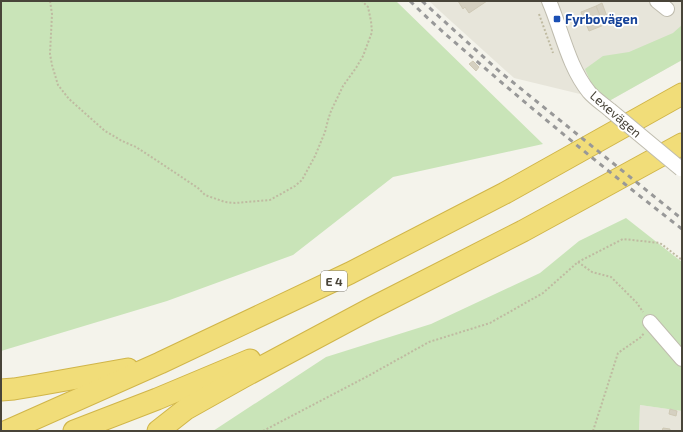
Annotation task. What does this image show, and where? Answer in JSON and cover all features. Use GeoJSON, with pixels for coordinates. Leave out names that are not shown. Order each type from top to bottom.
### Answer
{"type":"FeatureCollection","features":[{"type":"Feature","properties":{"kind":"highway","name":"E 4"},"geometry":{"type":"LineString","coordinates":[[7,431],[160,363],[350,273],[505,193],[682,94]]}},
{"type":"Feature","properties":{"kind":"highway"},"geometry":{"type":"LineString","coordinates":[[158,431],[186,409],[372,308],[523,231],[682,144]]}},
{"type":"Feature","properties":{"kind":"highway"},"geometry":{"type":"LineString","coordinates":[[74,431],[157,399],[372,308]]}},
{"type":"Feature","properties":{"kind":"highway"},"geometry":{"type":"LineString","coordinates":[[1,390],[14,390],[160,363]]}},
{"type":"Feature","properties":{"kind":"street","name":"Lexevägen"},"geometry":{"type":"LineString","coordinates":[[549,1],[557,19],[572,63],[590,93],[682,169]]}},
{"type":"Feature","properties":{"kind":"street"},"geometry":{"type":"LineString","coordinates":[[650,322],[682,359]]}},
{"type":"Feature","properties":{"kind":"path"},"geometry":{"type":"LineString","coordinates":[[50,1],[52,14],[50,54],[52,65],[58,85],[69,99],[105,131],[136,147],[198,188],[205,195],[225,202],[234,203],[270,200],[295,186],[302,180],[315,156],[325,132],[331,111],[343,86],[363,56],[372,32],[368,7],[362,1]]}},
{"type":"Feature","properties":{"kind":"path"},"geometry":{"type":"LineString","coordinates":[[262,431],[368,376],[429,342],[490,323],[544,293],[578,262],[623,239],[660,243],[682,260]]}},
{"type":"Feature","properties":{"kind":"path"},"geometry":{"type":"LineString","coordinates":[[578,262],[592,272],[611,277],[637,303],[650,322],[641,337],[618,353],[593,431]]}},
{"type":"Feature","properties":{"kind":"shaded area"},"geometry":{"type":"Polygon","coordinates":[[[429,1],[682,1],[682,60],[609,101],[514,78],[429,1]]]}},
{"type":"Feature","properties":{"kind":"shaded area"},"geometry":{"type":"Polygon","coordinates":[[[640,405],[682,411],[682,431],[639,431],[640,405]]]}},
{"type":"Feature","properties":{"kind":"green space"},"geometry":{"type":"Polygon","coordinates":[[[1,1],[396,1],[543,144],[393,177],[293,255],[167,301],[1,351],[1,1]]]}},
{"type":"Feature","properties":{"kind":"green space"},"geometry":{"type":"Polygon","coordinates":[[[682,25],[682,60],[609,101],[601,99],[592,85],[585,69],[603,56],[629,52],[673,33],[682,25]]]}},
{"type":"Feature","properties":{"kind":"green space"},"geometry":{"type":"Polygon","coordinates":[[[626,218],[682,262],[682,411],[640,405],[639,431],[213,431],[326,357],[431,324],[540,273],[579,241],[626,218]]]}},
{"type":"Feature","properties":{"kind":"building"},"geometry":{"type":"Polygon","coordinates":[[[458,1],[487,1],[469,13],[465,7],[463,9],[458,1]]]}},
{"type":"Feature","properties":{"kind":"building"},"geometry":{"type":"Polygon","coordinates":[[[602,3],[609,22],[603,24],[596,6],[602,3]]]}},
{"type":"Feature","properties":{"kind":"building"},"geometry":{"type":"Polygon","coordinates":[[[596,6],[604,25],[589,31],[581,12],[596,6]]]}},
{"type":"Feature","properties":{"kind":"building"},"geometry":{"type":"Polygon","coordinates":[[[473,61],[479,67],[476,71],[469,64],[473,61]]]}},
{"type":"Feature","properties":{"kind":"building"},"geometry":{"type":"Polygon","coordinates":[[[670,409],[677,411],[676,416],[669,414],[670,409]]]}},
{"type":"Feature","properties":{"kind":"building"},"geometry":{"type":"Polygon","coordinates":[[[663,428],[670,429],[670,431],[662,431],[663,428]]]}},
{"type":"Feature","properties":{"kind":"railway"},"geometry":{"type":"LineString","coordinates":[[410,1],[443,32],[523,101],[613,175],[682,229]]}},
{"type":"Feature","properties":{"kind":"railway"},"geometry":{"type":"LineString","coordinates":[[422,1],[499,71],[682,219]]}},
{"type":"Feature","properties":{"kind":"place","name":"Fyrbovägen"},"geometry":{"type":"Point","coordinates":[557,19]}}]}
